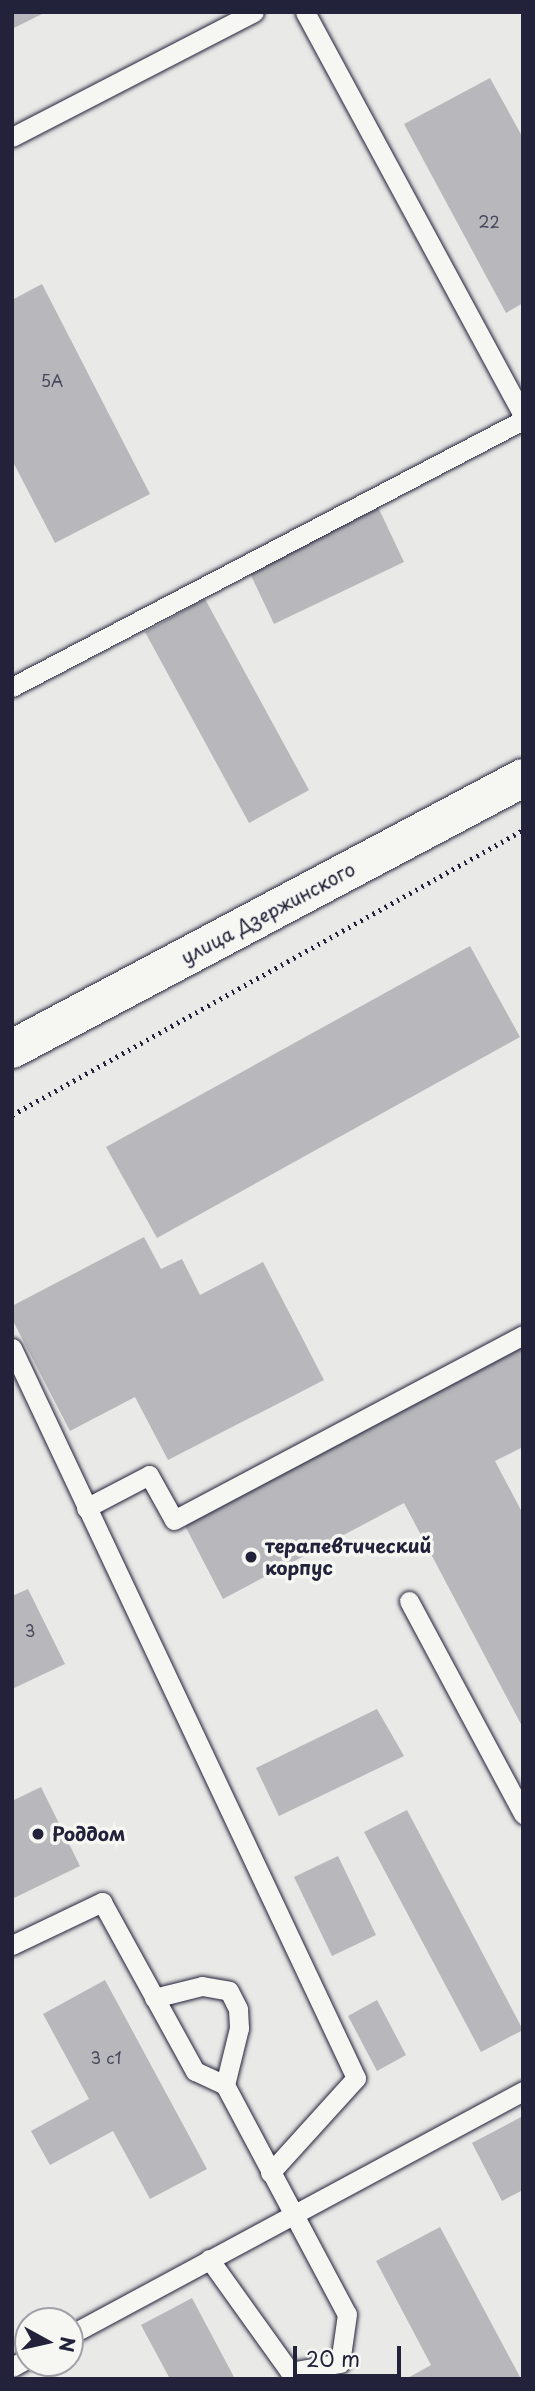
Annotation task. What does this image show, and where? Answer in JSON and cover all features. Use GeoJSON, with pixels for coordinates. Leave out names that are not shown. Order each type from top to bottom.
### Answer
{"type":"FeatureCollection","features":[{"type":"Feature","properties":{"kind":"street","name":"улица Дзержинского"},"geometry":{"type":"LineString","coordinates":[[12,1049],[523,778]]}},
{"type":"Feature","properties":{"kind":"lane"},"geometry":{"type":"LineString","coordinates":[[12,137],[254,12]]}},
{"type":"Feature","properties":{"kind":"lane"},"geometry":{"type":"LineString","coordinates":[[12,687],[523,418],[305,12]]}},
{"type":"Feature","properties":{"kind":"lane"},"geometry":{"type":"LineString","coordinates":[[86,1508],[149,1475],[174,1520],[523,1335]]}},
{"type":"Feature","properties":{"kind":"lane"},"geometry":{"type":"LineString","coordinates":[[12,1348],[356,2078],[270,2173]]}},
{"type":"Feature","properties":{"kind":"lane"},"geometry":{"type":"LineString","coordinates":[[409,1601],[523,1814]]}},
{"type":"Feature","properties":{"kind":"lane"},"geometry":{"type":"LineString","coordinates":[[12,1945],[102,1902],[195,2071],[225,2085],[347,2314],[340,2363],[290,2372],[209,2259]]}},
{"type":"Feature","properties":{"kind":"lane"},"geometry":{"type":"LineString","coordinates":[[154,1998],[202,1986],[229,1992],[238,2009],[239,2028],[225,2085]]}},
{"type":"Feature","properties":{"kind":"lane"},"geometry":{"type":"LineString","coordinates":[[84,2327],[292,2212],[523,2091]]}},
{"type":"Feature","properties":{"kind":"path"},"geometry":{"type":"LineString","coordinates":[[12,1115],[523,830]]}},
{"type":"Feature","properties":{"kind":"building"},"geometry":{"type":"Polygon","coordinates":[[[12,12],[46,12],[12,29],[12,12]]]}},
{"type":"Feature","properties":{"kind":"building"},"geometry":{"type":"Polygon","coordinates":[[[490,78],[523,138],[523,303],[506,313],[404,124],[490,78]]]}},
{"type":"Feature","properties":{"kind":"building"},"geometry":{"type":"Polygon","coordinates":[[[42,284],[150,494],[55,543],[12,460],[12,300],[42,284]]]}},
{"type":"Feature","properties":{"kind":"building"},"geometry":{"type":"Polygon","coordinates":[[[378,507],[404,562],[274,624],[248,569],[378,507]]]}},
{"type":"Feature","properties":{"kind":"building"},"geometry":{"type":"Polygon","coordinates":[[[205,599],[309,790],[249,823],[145,632],[205,599]]]}},
{"type":"Feature","properties":{"kind":"building"},"geometry":{"type":"Polygon","coordinates":[[[470,946],[520,1037],[157,1238],[106,1147],[470,946]]]}},
{"type":"Feature","properties":{"kind":"building"},"geometry":{"type":"Polygon","coordinates":[[[144,1237],[161,1269],[182,1259],[200,1295],[263,1262],[324,1380],[168,1460],[135,1397],[70,1431],[12,1319],[12,1306],[144,1237]]]}},
{"type":"Feature","properties":{"kind":"building","name":"терапевтический корпус"},"geometry":{"type":"Polygon","coordinates":[[[523,1335],[523,1447],[495,1461],[523,1514],[523,1728],[404,1503],[223,1599],[180,1516],[523,1335]]]}},
{"type":"Feature","properties":{"kind":"building"},"geometry":{"type":"Polygon","coordinates":[[[28,1589],[65,1664],[12,1689],[12,1596],[28,1589]]]}},
{"type":"Feature","properties":{"kind":"building"},"geometry":{"type":"Polygon","coordinates":[[[377,1709],[404,1756],[279,1816],[256,1768],[377,1709]]]}},
{"type":"Feature","properties":{"kind":"building","name":"Роддом"},"geometry":{"type":"Polygon","coordinates":[[[41,1787],[80,1866],[12,1899],[12,1801],[41,1787]]]}},
{"type":"Feature","properties":{"kind":"building"},"geometry":{"type":"Polygon","coordinates":[[[407,1810],[523,2030],[481,2052],[364,1832],[407,1810]]]}},
{"type":"Feature","properties":{"kind":"building"},"geometry":{"type":"Polygon","coordinates":[[[338,1856],[376,1935],[332,1956],[294,1877],[338,1856]]]}},
{"type":"Feature","properties":{"kind":"building"},"geometry":{"type":"Polygon","coordinates":[[[105,1980],[207,2169],[150,2199],[113,2131],[50,2165],[31,2131],[89,2099],[43,2014],[105,1980]]]}},
{"type":"Feature","properties":{"kind":"building"},"geometry":{"type":"Polygon","coordinates":[[[377,2000],[406,2055],[377,2071],[348,2016],[377,2000]]]}},
{"type":"Feature","properties":{"kind":"building"},"geometry":{"type":"Polygon","coordinates":[[[523,2116],[523,2190],[502,2201],[472,2143],[523,2116]]]}},
{"type":"Feature","properties":{"kind":"building"},"geometry":{"type":"Polygon","coordinates":[[[440,2227],[521,2379],[406,2379],[431,2365],[376,2261],[440,2227]]]}},
{"type":"Feature","properties":{"kind":"building"},"geometry":{"type":"Polygon","coordinates":[[[192,2298],[235,2379],[170,2379],[141,2325],[192,2298]]]}},
{"type":"Feature","properties":{"kind":"place","name":"терапевтический корпус"},"geometry":{"type":"Point","coordinates":[251,1557]}},
{"type":"Feature","properties":{"kind":"place","name":"Роддом"},"geometry":{"type":"Point","coordinates":[38,1834]}}]}
